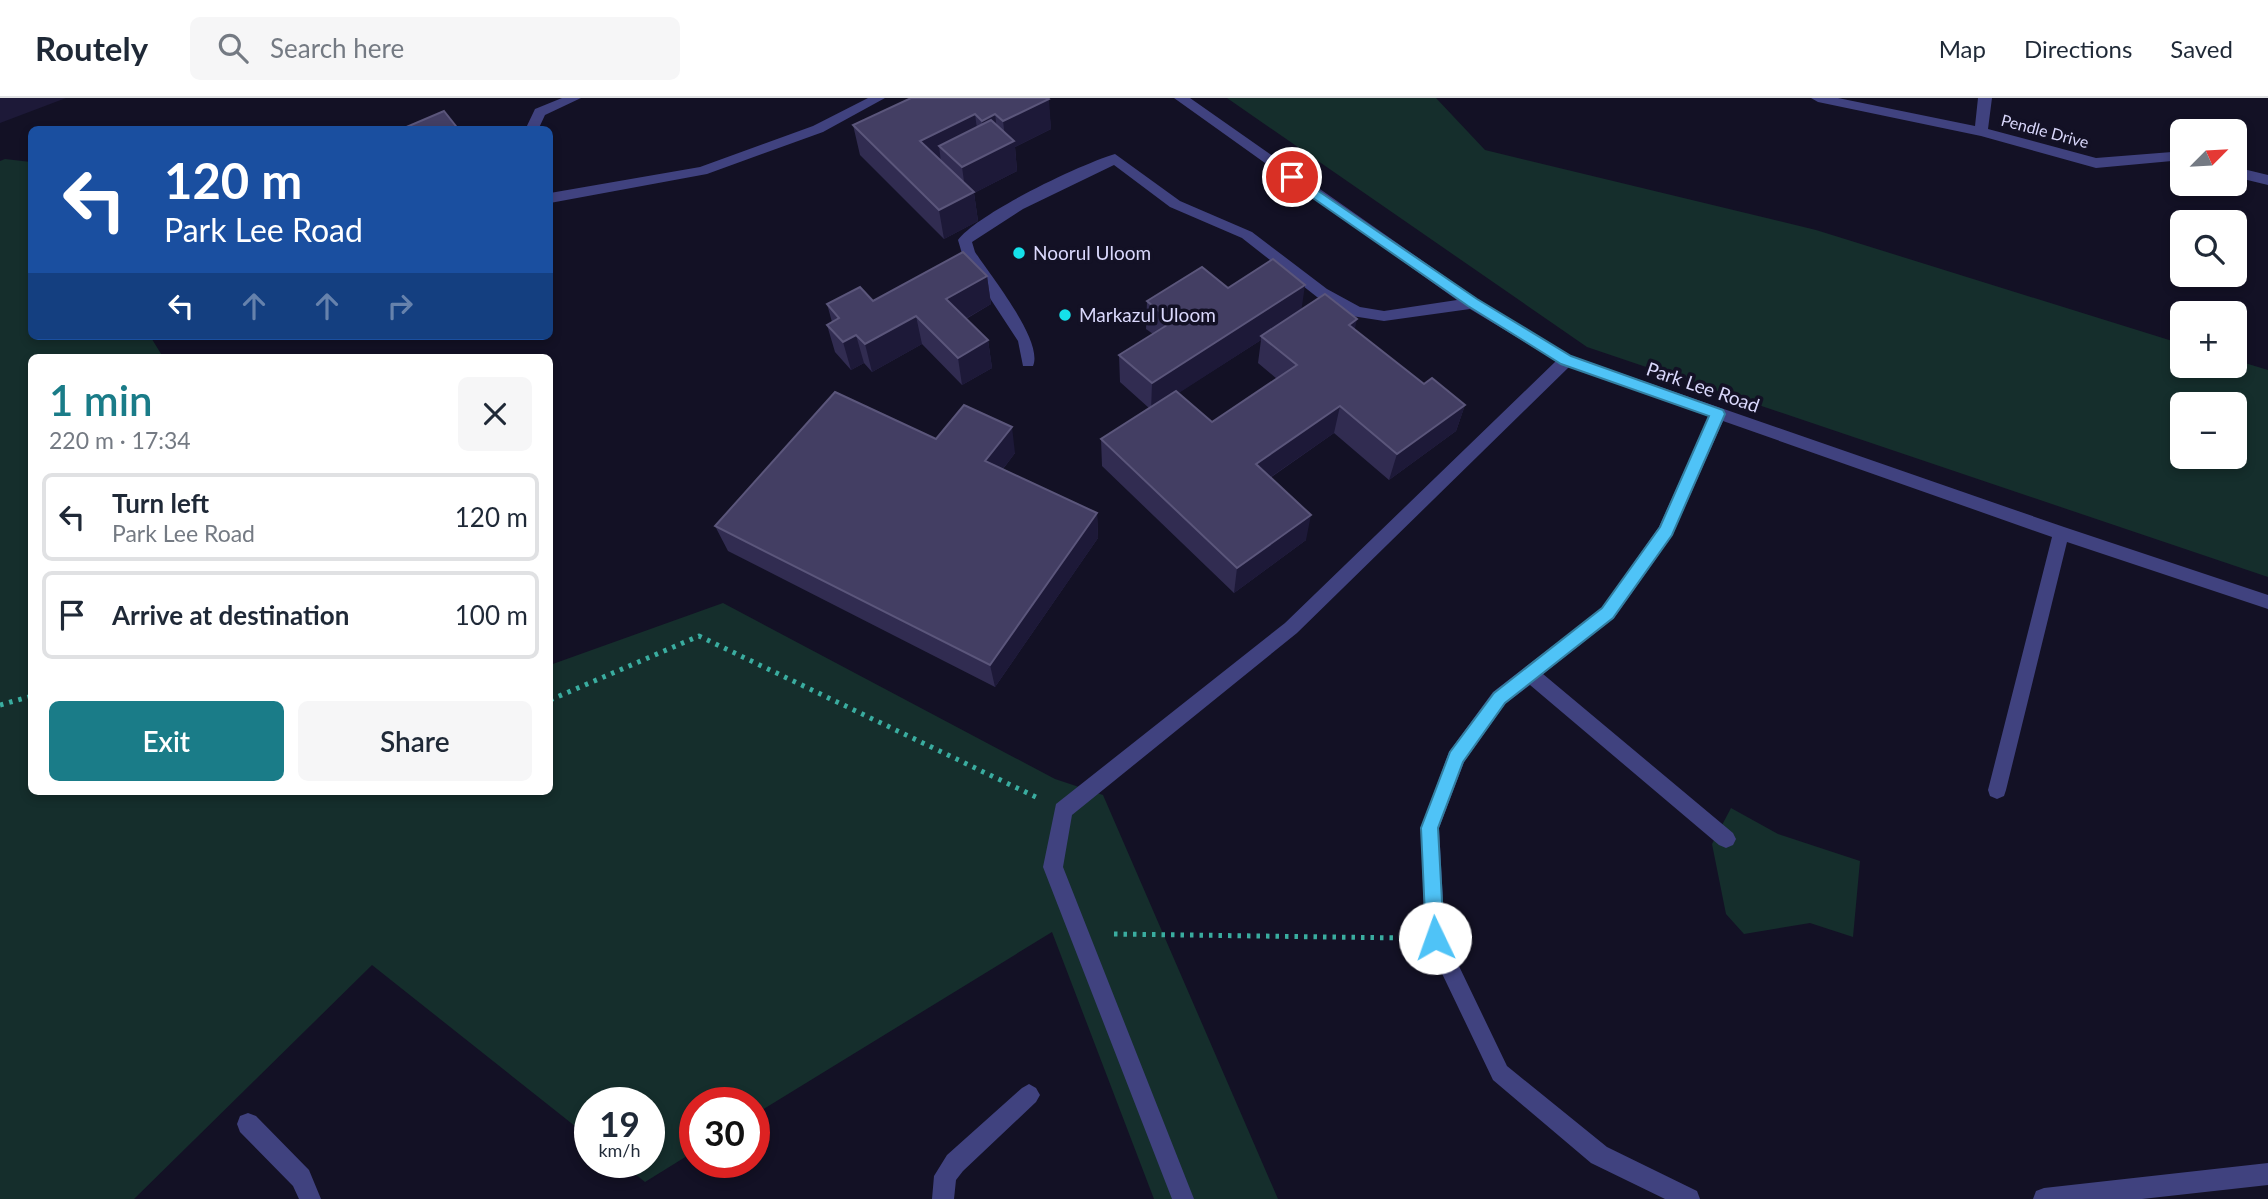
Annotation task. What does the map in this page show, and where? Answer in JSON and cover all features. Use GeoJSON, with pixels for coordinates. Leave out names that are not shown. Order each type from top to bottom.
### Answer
{"type":"FeatureCollection","features":[{"type":"Feature","properties":{"kind":"street"},"geometry":{"type":"LineString","coordinates":[[533,126],[540,112],[574,98]]}},
{"type":"Feature","properties":{"kind":"street"},"geometry":{"type":"LineString","coordinates":[[553,197],[702,170],[818,129],[878,98]]}},
{"type":"Feature","properties":{"kind":"street","name":"Park Lee Road"},"geometry":{"type":"LineString","coordinates":[[1181,98],[1472,303],[1566,360],[2061,533],[2268,602]]}},
{"type":"Feature","properties":{"kind":"street","name":"Pendle Drive"},"geometry":{"type":"LineString","coordinates":[[1818,98],[1981,132],[2095,163],[2170,156]]}},
{"type":"Feature","properties":{"kind":"street"},"geometry":{"type":"LineString","coordinates":[[1981,132],[1985,98]]}},
{"type":"Feature","properties":{"kind":"street"},"geometry":{"type":"LineString","coordinates":[[1028,362],[1025,340],[979,273],[968,253],[965,240],[981,228],[1081,174],[1115,159],[1175,204],[1247,235],[1322,293],[1357,313],[1384,316],[1472,303]]}},
{"type":"Feature","properties":{"kind":"street"},"geometry":{"type":"LineString","coordinates":[[2247,175],[2268,180]]}},
{"type":"Feature","properties":{"kind":"street"},"geometry":{"type":"LineString","coordinates":[[1183,1199],[1053,867],[1062,810],[1291,628],[1566,360]]}},
{"type":"Feature","properties":{"kind":"street"},"geometry":{"type":"LineString","coordinates":[[1689,1199],[1599,1155],[1500,1073],[1435,938],[1430,828],[1456,758],[1499,698],[1608,613],[1667,531],[1718,414]]}},
{"type":"Feature","properties":{"kind":"street"},"geometry":{"type":"LineString","coordinates":[[1997,790],[2061,533]]}},
{"type":"Feature","properties":{"kind":"street"},"geometry":{"type":"LineString","coordinates":[[1530,674],[1726,839]]}},
{"type":"Feature","properties":{"kind":"street"},"geometry":{"type":"LineString","coordinates":[[943,1199],[945,1176],[955,1163],[1029,1095]]}},
{"type":"Feature","properties":{"kind":"street"},"geometry":{"type":"LineString","coordinates":[[248,1124],[300,1178],[310,1199]]}},
{"type":"Feature","properties":{"kind":"street"},"geometry":{"type":"LineString","coordinates":[[2044,1199],[2268,1174]]}},
{"type":"Feature","properties":{"kind":"path"},"geometry":{"type":"LineString","coordinates":[[553,699],[699,636],[1062,810]]}},
{"type":"Feature","properties":{"kind":"path"},"geometry":{"type":"LineString","coordinates":[[0,705],[28,697]]}},
{"type":"Feature","properties":{"kind":"path"},"geometry":{"type":"LineString","coordinates":[[1080,933],[1435,938]]}},
{"type":"Feature","properties":{"kind":"green space"},"geometry":{"type":"Polygon","coordinates":[[[1227,98],[1436,98],[1485,150],[1816,230],[2170,340],[2170,378],[2247,378],[2247,364],[2268,370],[2268,577],[1587,347],[1227,98]]]}},
{"type":"Feature","properties":{"kind":"green space"},"geometry":{"type":"Polygon","coordinates":[[[5,159],[28,162],[28,340],[152,340],[161,354],[28,354],[28,795],[553,795],[553,664],[723,603],[1055,779],[1103,795],[1278,1199],[1154,1199],[1052,932],[770,1105],[770,1087],[679,1087],[679,1161],[665,1170],[665,1087],[574,1087],[574,1125],[372,965],[134,1199],[0,1199],[0,161],[5,159]]]}},
{"type":"Feature","properties":{"kind":"green space"},"geometry":{"type":"Polygon","coordinates":[[[1731,808],[1778,834],[1860,861],[1853,937],[1810,923],[1744,934],[1726,914],[1712,844],[1731,808]]]}},
{"type":"Feature","properties":{"kind":"building"},"geometry":{"type":"Polygon","coordinates":[[[911,98],[1049,99],[1003,121],[995,114],[982,121],[975,114],[920,141],[974,192],[939,210],[853,125],[911,98]]]}},
{"type":"Feature","properties":{"kind":"building"},"geometry":{"type":"Polygon","coordinates":[[[444,111],[456,126],[409,126],[444,111]]]}},
{"type":"Feature","properties":{"kind":"building"},"geometry":{"type":"Polygon","coordinates":[[[991,120],[1014,141],[962,167],[939,146],[991,120]]]}},
{"type":"Feature","properties":{"kind":"building"},"geometry":{"type":"Polygon","coordinates":[[[963,252],[987,276],[946,299],[988,340],[958,358],[916,316],[865,344],[856,335],[843,342],[827,325],[839,318],[827,304],[860,287],[873,301],[963,252]]]}},
{"type":"Feature","properties":{"kind":"building"},"geometry":{"type":"Polygon","coordinates":[[[1273,259],[1305,285],[1152,383],[1119,355],[1172,322],[1147,301],[1202,267],[1228,288],[1273,259]]]}},
{"type":"Feature","properties":{"kind":"building"},"geometry":{"type":"Polygon","coordinates":[[[1325,294],[1357,319],[1349,325],[1424,384],[1432,378],[1465,405],[1397,454],[1340,406],[1256,464],[1311,515],[1237,568],[1101,439],[1176,391],[1212,422],[1297,365],[1261,336],[1325,294]]]}},
{"type":"Feature","properties":{"kind":"building"},"geometry":{"type":"Polygon","coordinates":[[[835,392],[936,439],[964,405],[1012,427],[985,461],[1097,513],[990,665],[715,526],[835,392]]]}},
{"type":"Feature","properties":{"kind":"place","name":"Noorul Uloom"},"geometry":{"type":"Point","coordinates":[1019,253]}},
{"type":"Feature","properties":{"kind":"place","name":"Markazul Uloom"},"geometry":{"type":"Point","coordinates":[1065,315]}},
{"type":"Feature","properties":{"kind":"route"},"geometry":{"type":"LineString","coordinates":[[1292,177],[1472,303],[1566,360],[1718,414],[1667,531],[1608,613],[1499,698],[1456,758],[1430,828],[1435,938]]}}]}
